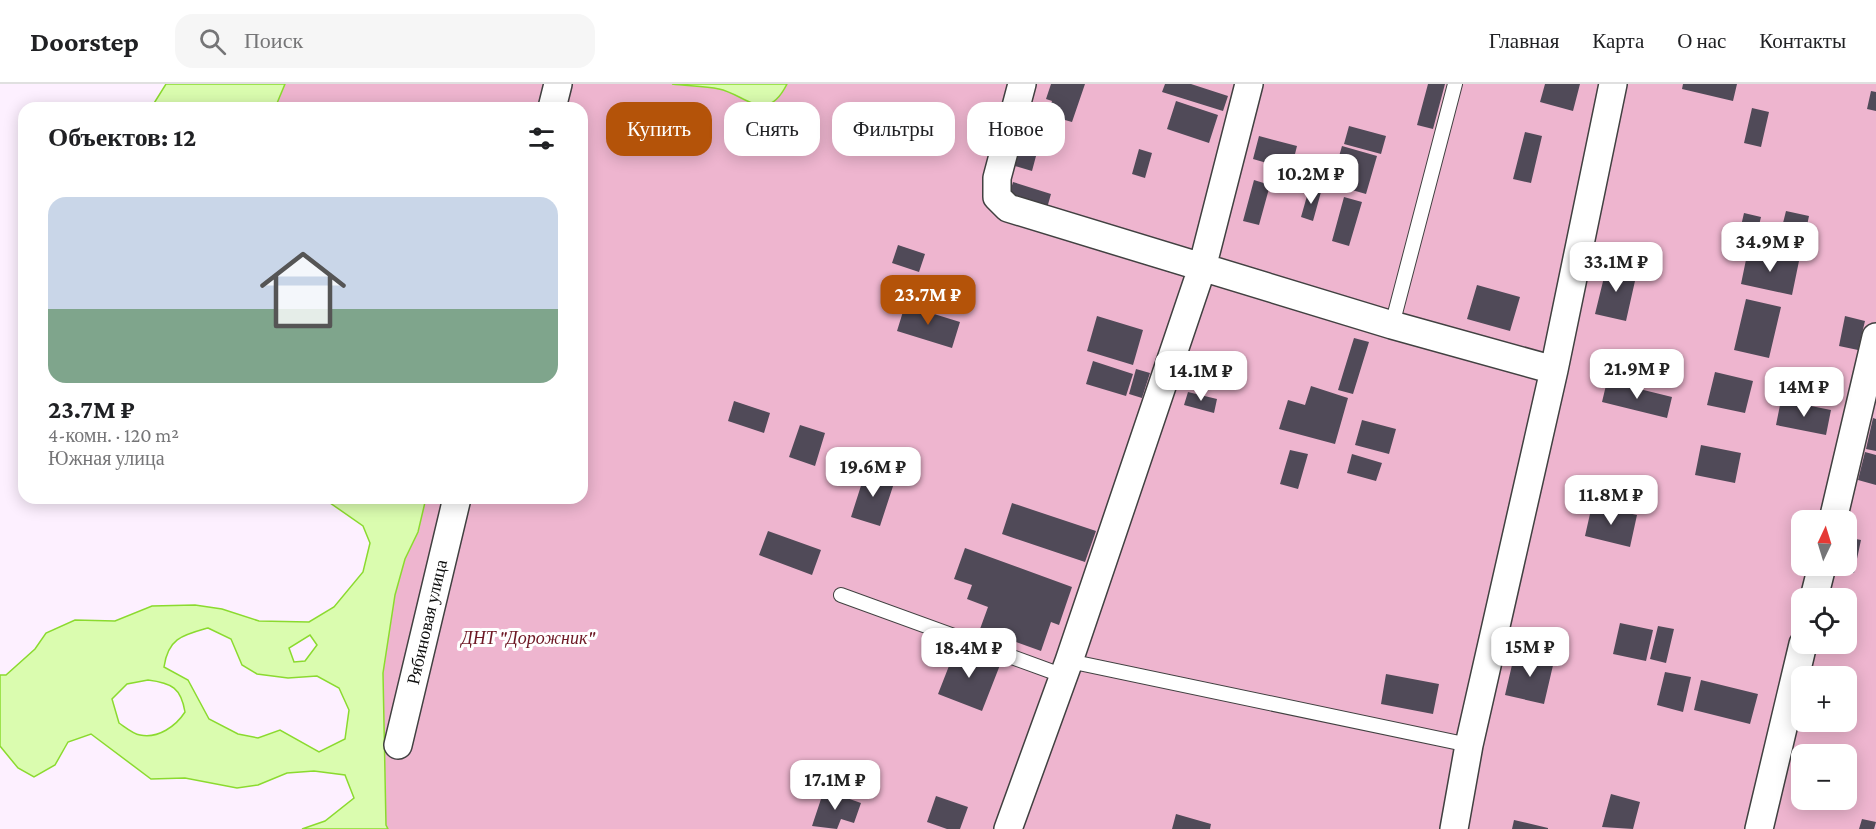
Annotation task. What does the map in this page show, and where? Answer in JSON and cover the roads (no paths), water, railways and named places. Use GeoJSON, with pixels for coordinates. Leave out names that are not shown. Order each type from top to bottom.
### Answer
{"type":"FeatureCollection","features":[{"type":"Feature","properties":{"kind":"street"},"geometry":{"type":"LineString","coordinates":[[554,102],[558,84]]}},
{"type":"Feature","properties":{"kind":"street"},"geometry":{"type":"LineString","coordinates":[[1022,84],[998,178],[997,197],[1008,208],[1392,325],[1554,370]]}},
{"type":"Feature","properties":{"kind":"street"},"geometry":{"type":"LineString","coordinates":[[1008,829],[1066,669],[1202,268],[1249,84]]}},
{"type":"Feature","properties":{"kind":"street"},"geometry":{"type":"LineString","coordinates":[[1454,829],[1469,744],[1554,370],[1613,84]]}},
{"type":"Feature","properties":{"kind":"street"},"geometry":{"type":"LineString","coordinates":[[1835,510],[1876,337]]}},
{"type":"Feature","properties":{"kind":"street","name":"Рябиновая улица"},"geometry":{"type":"LineString","coordinates":[[398,745],[456,504]]}},
{"type":"Feature","properties":{"kind":"street"},"geometry":{"type":"LineString","coordinates":[[1759,829],[1801,654]]}},
{"type":"Feature","properties":{"kind":"lane"},"geometry":{"type":"LineString","coordinates":[[1392,325],[1455,84]]}},
{"type":"Feature","properties":{"kind":"lane"},"geometry":{"type":"LineString","coordinates":[[841,595],[1066,669],[1469,744]]}},
{"type":"Feature","properties":{"kind":"park label","name":"ДНТ \"Дорожник\""},"geometry":{"type":"Point","coordinates":[528,638]}}]}
